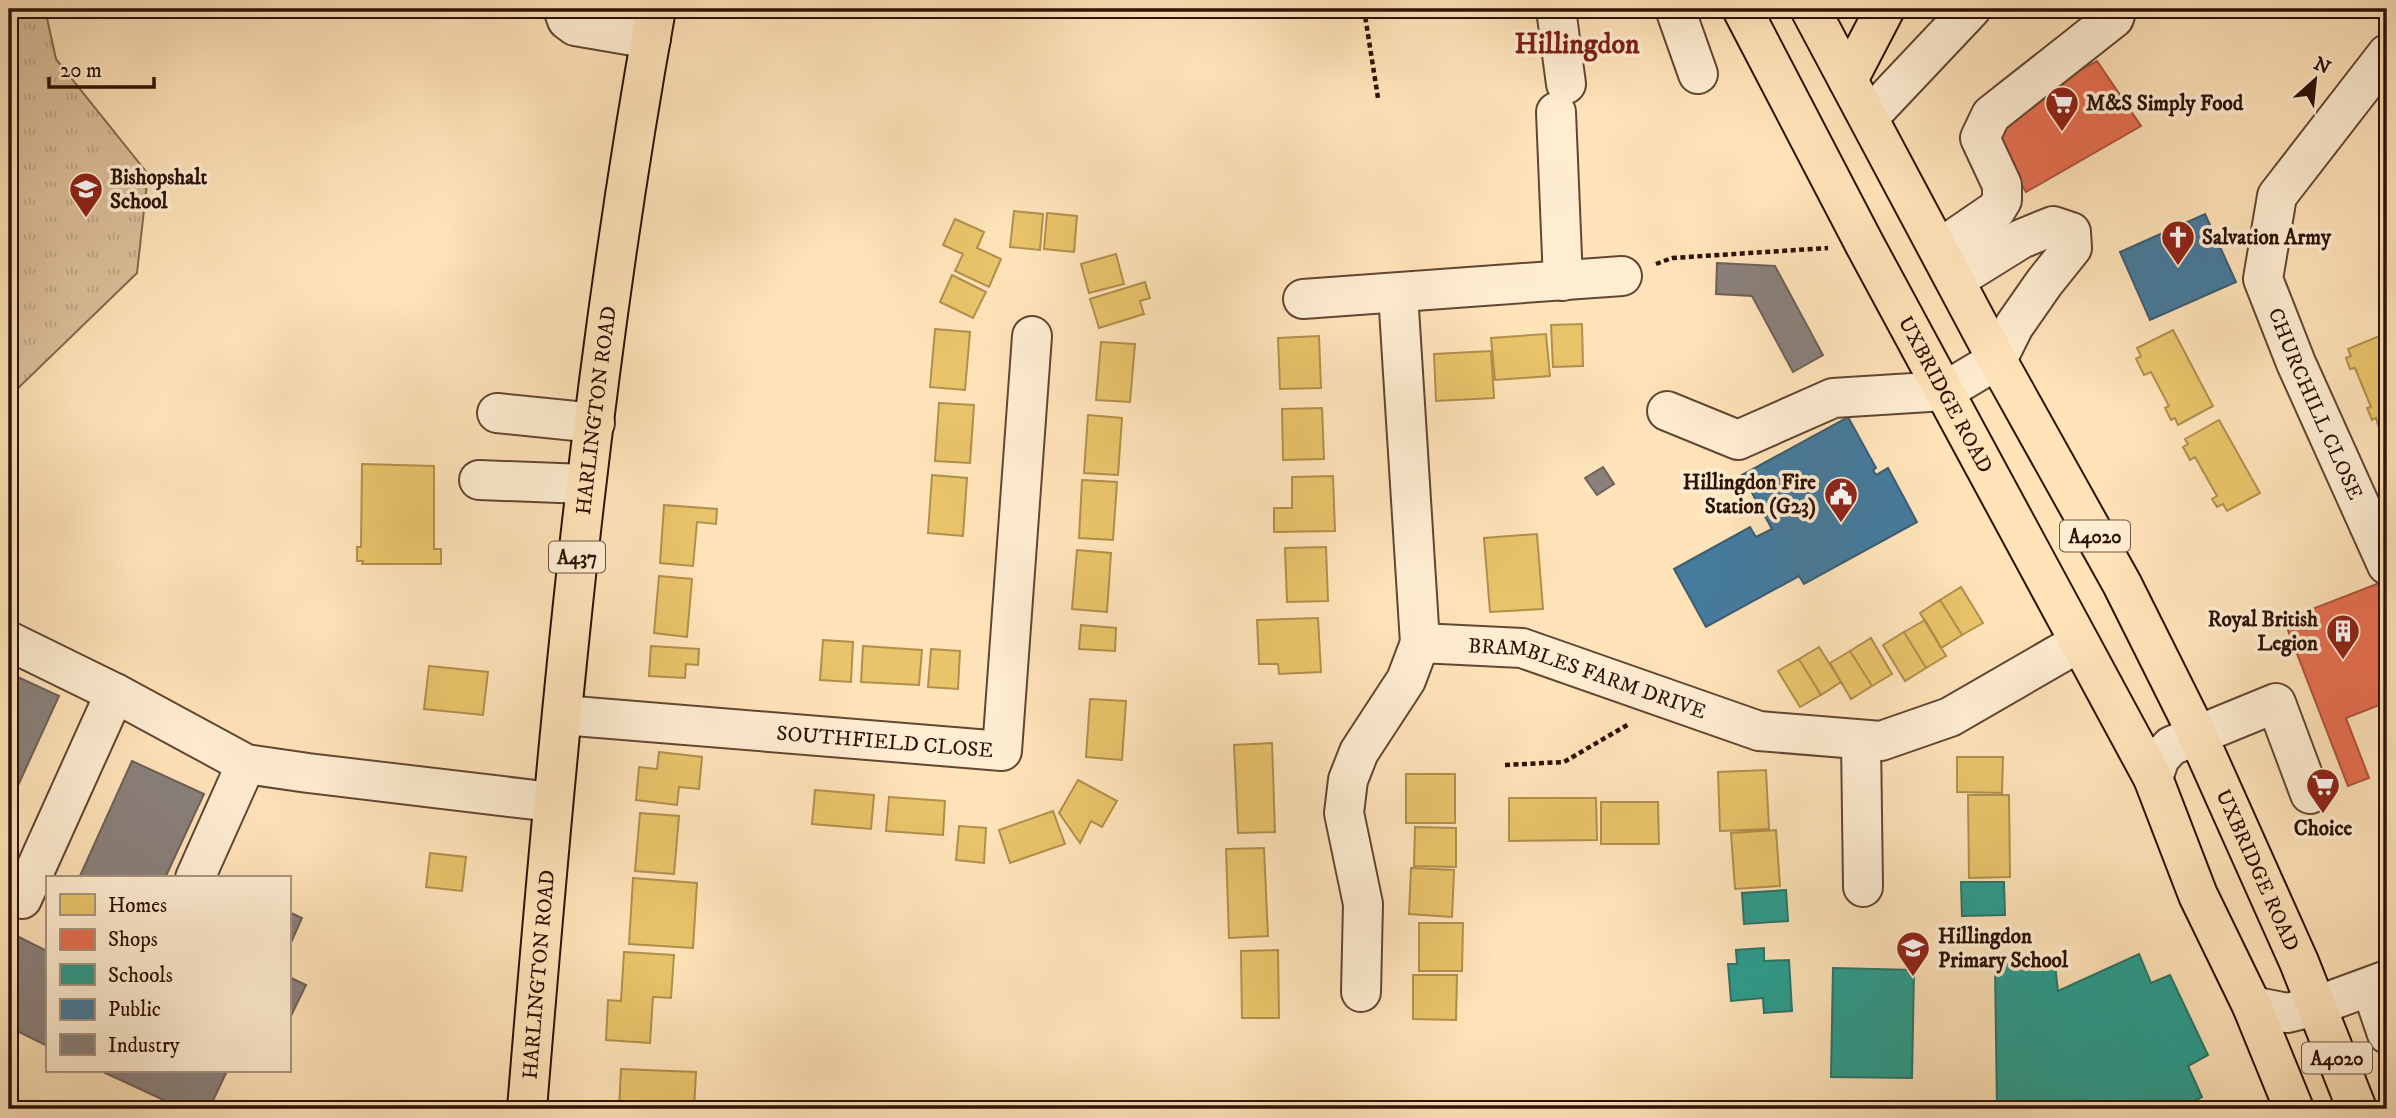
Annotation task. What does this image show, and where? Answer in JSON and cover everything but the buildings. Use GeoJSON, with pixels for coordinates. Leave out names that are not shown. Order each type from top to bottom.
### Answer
{"type":"FeatureCollection","features":[{"type":"Feature","properties":{"kind":"main road","name":"UXBRIDGE ROAD"},"geometry":{"type":"LineString","coordinates":[[1742,9],[1865,245],[2152,778],[2198,895],[2252,1006],[2294,1109]]}},
{"type":"Feature","properties":{"kind":"main road","name":"UXBRIDGE ROAD"},"geometry":{"type":"LineString","coordinates":[[1810,9],[1997,360],[2122,584],[2197,734],[2299,962],[2357,1109]]}},
{"type":"Feature","properties":{"kind":"main road"},"geometry":{"type":"LineString","coordinates":[[1848,80],[1885,9]]}},
{"type":"Feature","properties":{"kind":"main road","name":"HARLINGTON ROAD"},"geometry":{"type":"LineString","coordinates":[[527,1109],[552,802],[585,484],[653,24]]}},
{"type":"Feature","properties":{"kind":"street"},"geometry":{"type":"LineString","coordinates":[[563,9],[567,20],[575,26],[653,24]]}},
{"type":"Feature","properties":{"kind":"street"},"geometry":{"type":"LineString","coordinates":[[1556,9],[1561,98],[1563,281]]}},
{"type":"Feature","properties":{"kind":"street"},"geometry":{"type":"LineString","coordinates":[[1675,9],[1698,74]]}},
{"type":"Feature","properties":{"kind":"street"},"geometry":{"type":"LineString","coordinates":[[1869,117],[1971,9]]}},
{"type":"Feature","properties":{"kind":"street"},"geometry":{"type":"LineString","coordinates":[[1947,265],[2002,200],[2002,185],[1980,138],[1991,115],[2114,18],[2117,9]]}},
{"type":"Feature","properties":{"kind":"street","name":"CHURCHILL CLOSE"},"geometry":{"type":"LineString","coordinates":[[2387,54],[2277,197],[2263,279],[2296,363],[2387,565]]}},
{"type":"Feature","properties":{"kind":"street"},"geometry":{"type":"LineString","coordinates":[[1667,411],[1738,440],[1833,398],[1945,391],[1997,360],[2014,326],[2072,248],[2071,232],[2053,226],[1947,265]]}},
{"type":"Feature","properties":{"kind":"street"},"geometry":{"type":"LineString","coordinates":[[1303,299],[1622,276]]}},
{"type":"Feature","properties":{"kind":"street"},"geometry":{"type":"LineString","coordinates":[[1361,992],[1363,904],[1343,813],[1348,780],[1359,752],[1406,680],[1420,643],[1398,293]]}},
{"type":"Feature","properties":{"kind":"street","name":"SOUTHFIELD CLOSE"},"geometry":{"type":"LineString","coordinates":[[562,715],[1002,751],[1032,336]]}},
{"type":"Feature","properties":{"kind":"street"},"geometry":{"type":"LineString","coordinates":[[498,413],[594,423]]}},
{"type":"Feature","properties":{"kind":"street"},"geometry":{"type":"LineString","coordinates":[[479,480],[585,484]]}},
{"type":"Feature","properties":{"kind":"street"},"geometry":{"type":"LineString","coordinates":[[9,641],[115,693],[246,764],[552,802]]}},
{"type":"Feature","properties":{"kind":"street","name":"BRAMBLES FARM DRIVE"},"geometry":{"type":"LineString","coordinates":[[1420,643],[1522,648],[1759,731],[1881,741],[1950,717],[2078,643]]}},
{"type":"Feature","properties":{"kind":"street"},"geometry":{"type":"LineString","coordinates":[[26,901],[115,693]]}},
{"type":"Feature","properties":{"kind":"street"},"geometry":{"type":"LineString","coordinates":[[2152,778],[2160,758],[2171,746],[2276,703],[2310,794]]}},
{"type":"Feature","properties":{"kind":"street"},"geometry":{"type":"LineString","coordinates":[[1861,740],[1863,887]]}},
{"type":"Feature","properties":{"kind":"street"},"geometry":{"type":"LineString","coordinates":[[196,876],[246,764]]}},
{"type":"Feature","properties":{"kind":"street"},"geometry":{"type":"LineString","coordinates":[[2252,1006],[2287,1013],[2379,984],[2387,1034]]}},
{"type":"Feature","properties":{"kind":"path"},"geometry":{"type":"LineString","coordinates":[[1364,9],[1378,98]]}},
{"type":"Feature","properties":{"kind":"path"},"geometry":{"type":"LineString","coordinates":[[1622,276],[1672,258],[1865,245]]}},
{"type":"Feature","properties":{"kind":"path"},"geometry":{"type":"LineString","coordinates":[[1505,765],[1564,762],[1668,699]]}},
{"type":"Feature","properties":{"kind":"green space","name":"Bishopshalt School"},"geometry":{"type":"Polygon","coordinates":[[[9,9],[45,9],[56,59],[148,174],[137,273],[9,397],[9,9]]]}},
{"type":"Feature","properties":{"kind":"place","name":"M&S Simply Food"},"geometry":{"type":"Point","coordinates":[2062,133]}},
{"type":"Feature","properties":{"kind":"place","name":"Bishopshalt School"},"geometry":{"type":"Point","coordinates":[86,219]}},
{"type":"Feature","properties":{"kind":"place","name":"Salvation Army"},"geometry":{"type":"Point","coordinates":[2178,267]}},
{"type":"Feature","properties":{"kind":"place","name":"Hillingdon Fire Station (G23)"},"geometry":{"type":"Point","coordinates":[1841,524]}},
{"type":"Feature","properties":{"kind":"place","name":"Royal British Legion"},"geometry":{"type":"Point","coordinates":[2343,661]}},
{"type":"Feature","properties":{"kind":"place","name":"Choice"},"geometry":{"type":"Point","coordinates":[2323,815]}},
{"type":"Feature","properties":{"kind":"place","name":"Hillingdon Primary School"},"geometry":{"type":"Point","coordinates":[1913,978]}},
{"type":"Feature","properties":{"kind":"district","name":"Hillingdon"},"geometry":{"type":"Point","coordinates":[1577,43]}}]}
